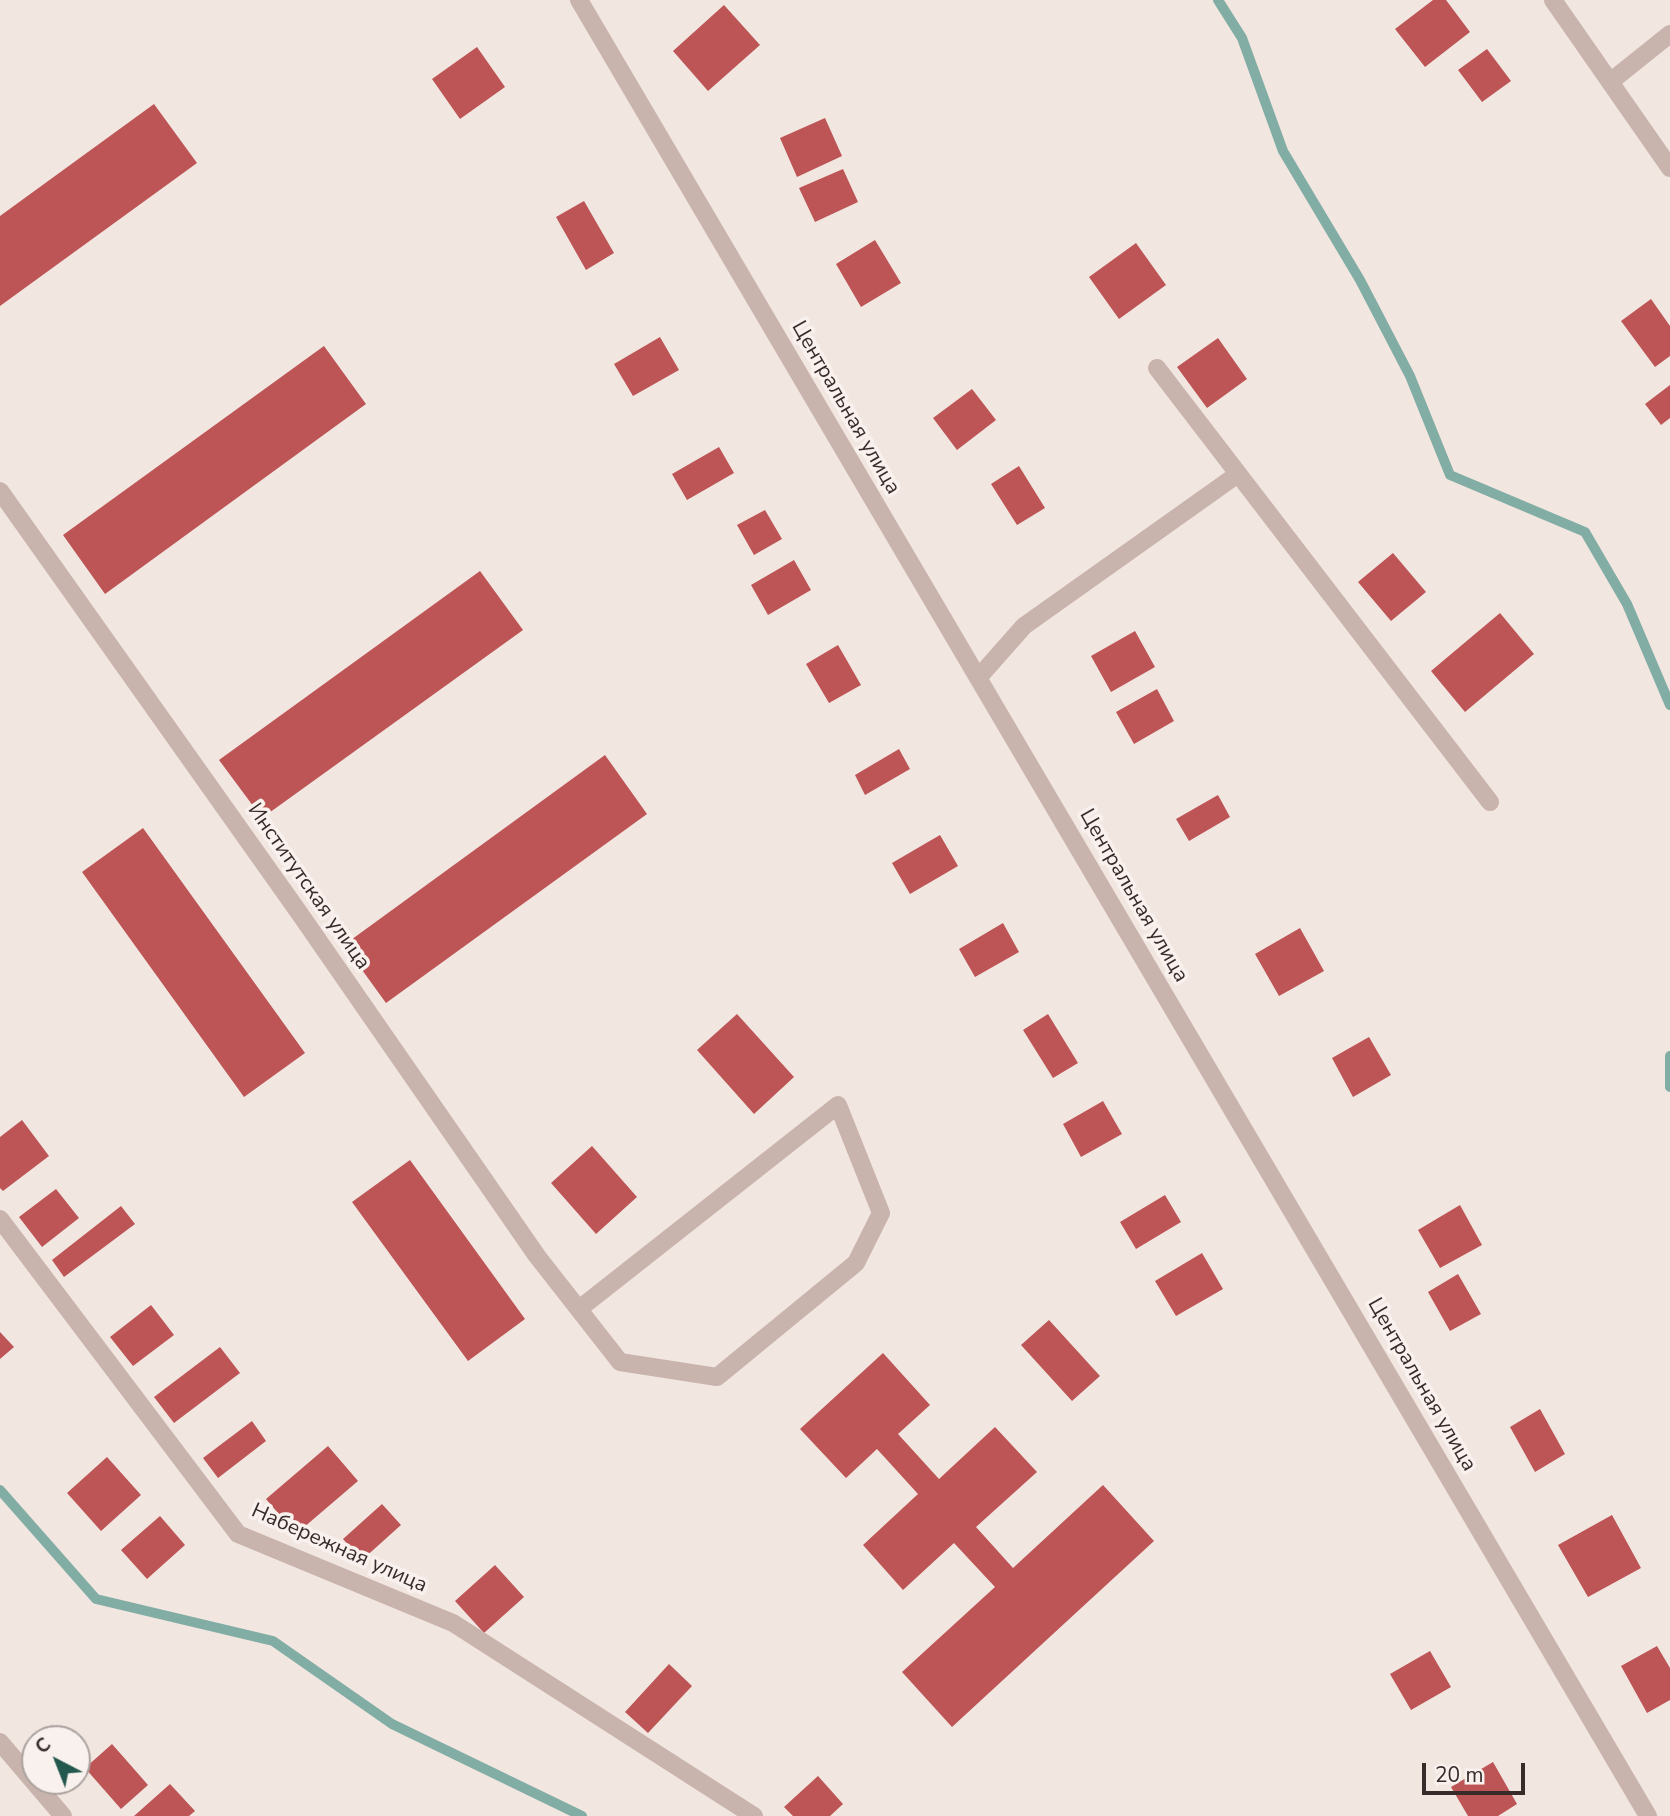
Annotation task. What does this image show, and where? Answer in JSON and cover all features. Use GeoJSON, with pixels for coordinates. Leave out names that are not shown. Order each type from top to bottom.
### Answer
{"type":"FeatureCollection","features":[{"type":"Feature","properties":{"kind":"street","name":"Центральная улица"},"geometry":{"type":"LineString","coordinates":[[579,0],[1648,1816]]}},
{"type":"Feature","properties":{"kind":"street"},"geometry":{"type":"LineString","coordinates":[[1553,0],[1670,168]]}},
{"type":"Feature","properties":{"kind":"street"},"geometry":{"type":"LineString","coordinates":[[1610,82],[1670,34]]}},
{"type":"Feature","properties":{"kind":"street"},"geometry":{"type":"LineString","coordinates":[[1157,368],[1490,802]]}},
{"type":"Feature","properties":{"kind":"street"},"geometry":{"type":"LineString","coordinates":[[978,678],[1024,626],[1238,474]]}},
{"type":"Feature","properties":{"kind":"street","name":"Институтская улица"},"geometry":{"type":"LineString","coordinates":[[0,491],[308,925],[537,1256],[620,1362],[717,1377],[856,1263],[881,1213],[838,1105],[579,1309]]}},
{"type":"Feature","properties":{"kind":"street","name":"Набережная улица"},"geometry":{"type":"LineString","coordinates":[[0,1219],[238,1534],[453,1623],[754,1816]]}},
{"type":"Feature","properties":{"kind":"street"},"geometry":{"type":"LineString","coordinates":[[0,1742],[63,1816]]}},
{"type":"Feature","properties":{"kind":"building"},"geometry":{"type":"Polygon","coordinates":[[[1433,0],[1446,0],[1470,32],[1425,67],[1395,29],[1433,0]]]}},
{"type":"Feature","properties":{"kind":"building"},"geometry":{"type":"Polygon","coordinates":[[[724,5],[760,45],[708,91],[673,51],[724,5]]]}},
{"type":"Feature","properties":{"kind":"building"},"geometry":{"type":"Polygon","coordinates":[[[477,47],[505,87],[460,119],[432,79],[477,47]]]}},
{"type":"Feature","properties":{"kind":"building"},"geometry":{"type":"Polygon","coordinates":[[[1487,49],[1511,81],[1482,102],[1458,70],[1487,49]]]}},
{"type":"Feature","properties":{"kind":"building"},"geometry":{"type":"Polygon","coordinates":[[[154,104],[197,163],[0,306],[0,216],[154,104]]]}},
{"type":"Feature","properties":{"kind":"building"},"geometry":{"type":"Polygon","coordinates":[[[825,118],[842,156],[797,177],[780,138],[825,118]]]}},
{"type":"Feature","properties":{"kind":"building"},"geometry":{"type":"Polygon","coordinates":[[[843,169],[858,202],[815,222],[799,188],[843,169]]]}},
{"type":"Feature","properties":{"kind":"building"},"geometry":{"type":"Polygon","coordinates":[[[584,201],[614,253],[586,270],[556,217],[584,201]]]}},
{"type":"Feature","properties":{"kind":"building"},"geometry":{"type":"Polygon","coordinates":[[[875,240],[901,283],[861,307],[836,264],[875,240]]]}},
{"type":"Feature","properties":{"kind":"building"},"geometry":{"type":"Polygon","coordinates":[[[1136,243],[1166,285],[1119,319],[1089,277],[1136,243]]]}},
{"type":"Feature","properties":{"kind":"building"},"geometry":{"type":"Polygon","coordinates":[[[1651,299],[1670,326],[1670,356],[1655,367],[1621,321],[1651,299]]]}},
{"type":"Feature","properties":{"kind":"building"},"geometry":{"type":"Polygon","coordinates":[[[660,337],[679,370],[633,396],[614,364],[660,337]]]}},
{"type":"Feature","properties":{"kind":"building"},"geometry":{"type":"Polygon","coordinates":[[[1218,338],[1247,379],[1207,408],[1177,367],[1218,338]]]}},
{"type":"Feature","properties":{"kind":"building"},"geometry":{"type":"Polygon","coordinates":[[[324,346],[366,404],[105,594],[63,535],[324,346]]]}},
{"type":"Feature","properties":{"kind":"building"},"geometry":{"type":"Polygon","coordinates":[[[1670,385],[1670,418],[1661,425],[1645,404],[1670,385]]]}},
{"type":"Feature","properties":{"kind":"building"},"geometry":{"type":"Polygon","coordinates":[[[972,389],[996,420],[957,450],[933,418],[972,389]]]}},
{"type":"Feature","properties":{"kind":"building"},"geometry":{"type":"Polygon","coordinates":[[[719,447],[734,473],[687,500],[672,474],[719,447]]]}},
{"type":"Feature","properties":{"kind":"building"},"geometry":{"type":"Polygon","coordinates":[[[1019,466],[1045,508],[1017,525],[991,484],[1019,466]]]}},
{"type":"Feature","properties":{"kind":"building"},"geometry":{"type":"Polygon","coordinates":[[[765,510],[782,539],[754,555],[737,525],[765,510]]]}},
{"type":"Feature","properties":{"kind":"building"},"geometry":{"type":"Polygon","coordinates":[[[1393,553],[1426,592],[1391,621],[1358,582],[1393,553]]]}},
{"type":"Feature","properties":{"kind":"building"},"geometry":{"type":"Polygon","coordinates":[[[794,560],[811,590],[768,615],[751,585],[794,560]]]}},
{"type":"Feature","properties":{"kind":"building"},"geometry":{"type":"Polygon","coordinates":[[[480,571],[523,630],[262,818],[219,760],[480,571]]]}},
{"type":"Feature","properties":{"kind":"building"},"geometry":{"type":"Polygon","coordinates":[[[1500,613],[1534,654],[1465,712],[1431,671],[1500,613]]]}},
{"type":"Feature","properties":{"kind":"building"},"geometry":{"type":"Polygon","coordinates":[[[1135,631],[1155,667],[1111,692],[1091,656],[1135,631]]]}},
{"type":"Feature","properties":{"kind":"building"},"geometry":{"type":"Polygon","coordinates":[[[838,645],[861,685],[829,703],[806,664],[838,645]]]}},
{"type":"Feature","properties":{"kind":"building"},"geometry":{"type":"Polygon","coordinates":[[[1157,689],[1174,721],[1134,744],[1116,712],[1157,689]]]}},
{"type":"Feature","properties":{"kind":"building"},"geometry":{"type":"Polygon","coordinates":[[[899,749],[910,769],[865,795],[855,775],[899,749]]]}},
{"type":"Feature","properties":{"kind":"building"},"geometry":{"type":"Polygon","coordinates":[[[605,755],[647,814],[386,1003],[344,945],[605,755]]]}},
{"type":"Feature","properties":{"kind":"building"},"geometry":{"type":"Polygon","coordinates":[[[1218,795],[1230,817],[1189,841],[1176,819],[1218,795]]]}},
{"type":"Feature","properties":{"kind":"building"},"geometry":{"type":"Polygon","coordinates":[[[143,828],[305,1053],[244,1097],[82,872],[143,828]]]}},
{"type":"Feature","properties":{"kind":"building"},"geometry":{"type":"Polygon","coordinates":[[[940,835],[958,866],[910,894],[892,863],[940,835]]]}},
{"type":"Feature","properties":{"kind":"building"},"geometry":{"type":"Polygon","coordinates":[[[1003,923],[1019,952],[975,977],[959,949],[1003,923]]]}},
{"type":"Feature","properties":{"kind":"building"},"geometry":{"type":"Polygon","coordinates":[[[1300,928],[1324,971],[1279,996],[1255,954],[1300,928]]]}},
{"type":"Feature","properties":{"kind":"building"},"geometry":{"type":"Polygon","coordinates":[[[737,1014],[794,1077],[754,1114],[697,1050],[737,1014]]]}},
{"type":"Feature","properties":{"kind":"building"},"geometry":{"type":"Polygon","coordinates":[[[1048,1014],[1078,1063],[1053,1078],[1023,1030],[1048,1014]]]}},
{"type":"Feature","properties":{"kind":"building"},"geometry":{"type":"Polygon","coordinates":[[[1369,1037],[1391,1075],[1353,1097],[1332,1058],[1369,1037]]]}},
{"type":"Feature","properties":{"kind":"building"},"geometry":{"type":"Polygon","coordinates":[[[1103,1101],[1122,1134],[1081,1157],[1063,1124],[1103,1101]]]}},
{"type":"Feature","properties":{"kind":"building"},"geometry":{"type":"Polygon","coordinates":[[[22,1120],[49,1156],[3,1191],[0,1188],[0,1137],[22,1120]]]}},
{"type":"Feature","properties":{"kind":"building"},"geometry":{"type":"Polygon","coordinates":[[[592,1146],[637,1197],[596,1234],[551,1183],[592,1146]]]}},
{"type":"Feature","properties":{"kind":"building"},"geometry":{"type":"Polygon","coordinates":[[[410,1160],[525,1319],[468,1361],[352,1202],[410,1160]]]}},
{"type":"Feature","properties":{"kind":"building"},"geometry":{"type":"Polygon","coordinates":[[[56,1189],[79,1218],[42,1247],[19,1217],[56,1189]]]}},
{"type":"Feature","properties":{"kind":"building"},"geometry":{"type":"Polygon","coordinates":[[[1165,1195],[1181,1222],[1136,1249],[1120,1222],[1165,1195]]]}},
{"type":"Feature","properties":{"kind":"building"},"geometry":{"type":"Polygon","coordinates":[[[1460,1205],[1482,1245],[1440,1268],[1418,1230],[1460,1205]]]}},
{"type":"Feature","properties":{"kind":"building"},"geometry":{"type":"Polygon","coordinates":[[[121,1206],[135,1224],[64,1277],[52,1260],[121,1206]]]}},
{"type":"Feature","properties":{"kind":"building"},"geometry":{"type":"Polygon","coordinates":[[[1202,1253],[1223,1289],[1176,1316],[1155,1281],[1202,1253]]]}},
{"type":"Feature","properties":{"kind":"building"},"geometry":{"type":"Polygon","coordinates":[[[1458,1274],[1481,1314],[1450,1331],[1428,1292],[1458,1274]]]}},
{"type":"Feature","properties":{"kind":"building"},"geometry":{"type":"Polygon","coordinates":[[[151,1305],[174,1335],[133,1366],[110,1337],[151,1305]]]}},
{"type":"Feature","properties":{"kind":"building"},"geometry":{"type":"Polygon","coordinates":[[[1049,1320],[1100,1376],[1072,1401],[1021,1345],[1049,1320]]]}},
{"type":"Feature","properties":{"kind":"building"},"geometry":{"type":"Polygon","coordinates":[[[0,1332],[14,1347],[0,1359],[0,1332]]]}},
{"type":"Feature","properties":{"kind":"building"},"geometry":{"type":"Polygon","coordinates":[[[220,1347],[240,1373],[174,1423],[154,1397],[220,1347]]]}},
{"type":"Feature","properties":{"kind":"building"},"geometry":{"type":"Polygon","coordinates":[[[883,1353],[930,1405],[898,1434],[939,1479],[995,1427],[1037,1472],[976,1527],[1013,1568],[1103,1485],[1154,1541],[952,1727],[902,1672],[995,1587],[954,1543],[903,1590],[863,1545],[918,1494],[877,1449],[846,1478],[800,1429],[883,1353]]]}},
{"type":"Feature","properties":{"kind":"building"},"geometry":{"type":"Polygon","coordinates":[[[1540,1409],[1565,1454],[1535,1472],[1510,1427],[1540,1409]]]}},
{"type":"Feature","properties":{"kind":"building"},"geometry":{"type":"Polygon","coordinates":[[[252,1421],[266,1441],[218,1478],[203,1458],[252,1421]]]}},
{"type":"Feature","properties":{"kind":"building"},"geometry":{"type":"Polygon","coordinates":[[[328,1446],[358,1481],[296,1534],[266,1499],[328,1446]]]}},
{"type":"Feature","properties":{"kind":"building"},"geometry":{"type":"Polygon","coordinates":[[[107,1457],[141,1495],[101,1531],[67,1493],[107,1457]]]}},
{"type":"Feature","properties":{"kind":"building"},"geometry":{"type":"Polygon","coordinates":[[[382,1504],[401,1525],[362,1560],[343,1539],[382,1504]]]}},
{"type":"Feature","properties":{"kind":"building"},"geometry":{"type":"Polygon","coordinates":[[[1612,1515],[1641,1568],[1588,1597],[1558,1545],[1612,1515]]]}},
{"type":"Feature","properties":{"kind":"building"},"geometry":{"type":"Polygon","coordinates":[[[160,1516],[185,1545],[147,1579],[121,1550],[160,1516]]]}},
{"type":"Feature","properties":{"kind":"building"},"geometry":{"type":"Polygon","coordinates":[[[495,1565],[524,1597],[484,1633],[455,1601],[495,1565]]]}},
{"type":"Feature","properties":{"kind":"building"},"geometry":{"type":"Polygon","coordinates":[[[1657,1646],[1670,1668],[1670,1700],[1647,1713],[1621,1666],[1657,1646]]]}},
{"type":"Feature","properties":{"kind":"building"},"geometry":{"type":"Polygon","coordinates":[[[1430,1651],[1451,1687],[1411,1710],[1390,1674],[1430,1651]]]}},
{"type":"Feature","properties":{"kind":"building"},"geometry":{"type":"Polygon","coordinates":[[[669,1664],[692,1686],[648,1733],[625,1712],[669,1664]]]}},
{"type":"Feature","properties":{"kind":"building"},"geometry":{"type":"Polygon","coordinates":[[[112,1744],[148,1785],[121,1809],[91,1775],[91,1763],[112,1744]]]}},
{"type":"Feature","properties":{"kind":"building"},"geometry":{"type":"Polygon","coordinates":[[[1493,1762],[1517,1804],[1498,1816],[1468,1816],[1451,1787],[1493,1762]]]}},
{"type":"Feature","properties":{"kind":"building"},"geometry":{"type":"Polygon","coordinates":[[[818,1776],[843,1804],[830,1816],[793,1816],[784,1807],[818,1776]]]}},
{"type":"Feature","properties":{"kind":"building"},"geometry":{"type":"Polygon","coordinates":[[[170,1784],[195,1811],[189,1816],[134,1816],[170,1784]]]}},
{"type":"Feature","properties":{"kind":"waterway"},"geometry":{"type":"LineString","coordinates":[[1218,0],[1242,38],[1283,151],[1360,280],[1410,376],[1450,475],[1585,532],[1627,604],[1670,705]]}},
{"type":"Feature","properties":{"kind":"waterway"},"geometry":{"type":"LineString","coordinates":[[1670,1056],[1670,1087]]}},
{"type":"Feature","properties":{"kind":"waterway"},"geometry":{"type":"LineString","coordinates":[[0,1490],[96,1599],[273,1641],[392,1724],[582,1816]]}}]}
